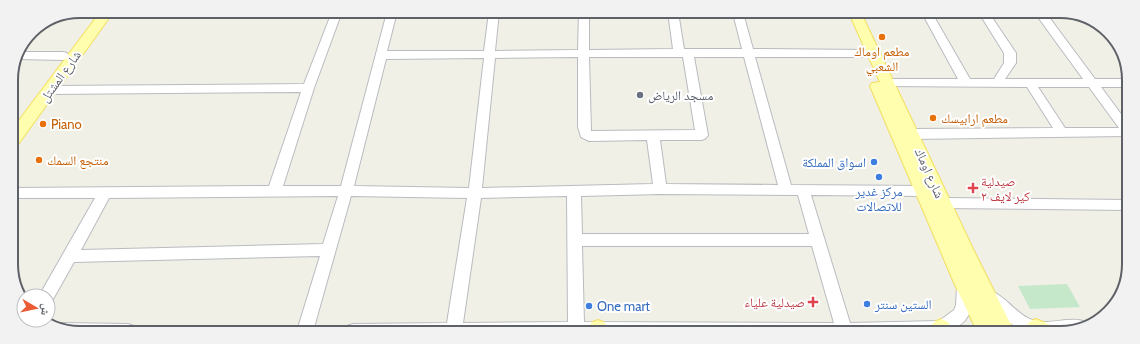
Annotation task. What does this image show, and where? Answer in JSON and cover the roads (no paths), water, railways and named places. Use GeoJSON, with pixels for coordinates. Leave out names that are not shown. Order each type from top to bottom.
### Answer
{"type":"FeatureCollection","features":[{"type":"Feature","properties":{"kind":"main road","name":"شارع المشتل"},"geometry":{"type":"LineString","coordinates":[[18,115],[63,56],[98,18]]}},
{"type":"Feature","properties":{"kind":"main road","name":"شارع المشتل"},"geometry":{"type":"LineString","coordinates":[[18,134],[99,18]]}},
{"type":"Feature","properties":{"kind":"main road","name":"شارع اوماك"},"geometry":{"type":"LineString","coordinates":[[847,18],[964,285],[984,326]]}},
{"type":"Feature","properties":{"kind":"main road","name":"شارع اوماك"},"geometry":{"type":"LineString","coordinates":[[857,18],[1002,326]]}},
{"type":"Feature","properties":{"kind":"street"},"geometry":{"type":"LineString","coordinates":[[274,192],[308,88],[334,18]]}},
{"type":"Feature","properties":{"kind":"street"},"geometry":{"type":"LineString","coordinates":[[307,326],[346,191],[391,18]]}},
{"type":"Feature","properties":{"kind":"street"},"geometry":{"type":"LineString","coordinates":[[455,326],[474,193],[493,18]]}},
{"type":"Feature","properties":{"kind":"street"},"geometry":{"type":"LineString","coordinates":[[584,18],[585,134],[589,136],[702,135],[674,18]]}},
{"type":"Feature","properties":{"kind":"street"},"geometry":{"type":"LineString","coordinates":[[740,18],[786,189]]}},
{"type":"Feature","properties":{"kind":"street"},"geometry":{"type":"LineString","coordinates":[[930,18],[966,83]]}},
{"type":"Feature","properties":{"kind":"street"},"geometry":{"type":"LineString","coordinates":[[987,18],[1010,53],[1010,63],[997,83]]}},
{"type":"Feature","properties":{"kind":"street"},"geometry":{"type":"LineString","coordinates":[[1044,18],[1122,124]]}},
{"type":"Feature","properties":{"kind":"street"},"geometry":{"type":"LineString","coordinates":[[382,55],[583,53],[863,54]]}},
{"type":"Feature","properties":{"kind":"street"},"geometry":{"type":"LineString","coordinates":[[23,56],[63,56]]}},
{"type":"Feature","properties":{"kind":"street"},"geometry":{"type":"LineString","coordinates":[[888,83],[1122,83]]}},
{"type":"Feature","properties":{"kind":"street"},"geometry":{"type":"LineString","coordinates":[[1030,83],[1062,133]]}},
{"type":"Feature","properties":{"kind":"street"},"geometry":{"type":"LineString","coordinates":[[50,90],[308,88]]}},
{"type":"Feature","properties":{"kind":"street"},"geometry":{"type":"LineString","coordinates":[[912,134],[1122,131]]}},
{"type":"Feature","properties":{"kind":"street"},"geometry":{"type":"LineString","coordinates":[[653,136],[660,189]]}},
{"type":"Feature","properties":{"kind":"street"},"geometry":{"type":"LineString","coordinates":[[18,193],[346,191],[474,193],[660,189],[924,191]]}},
{"type":"Feature","properties":{"kind":"street"},"geometry":{"type":"LineString","coordinates":[[574,190],[576,326]]}},
{"type":"Feature","properties":{"kind":"street"},"geometry":{"type":"LineString","coordinates":[[802,190],[843,326]]}},
{"type":"Feature","properties":{"kind":"street"},"geometry":{"type":"LineString","coordinates":[[51,288],[106,193]]}},
{"type":"Feature","properties":{"kind":"street"},"geometry":{"type":"LineString","coordinates":[[944,203],[1122,205]]}},
{"type":"Feature","properties":{"kind":"street"},"geometry":{"type":"LineString","coordinates":[[575,240],[816,240]]}},
{"type":"Feature","properties":{"kind":"street"},"geometry":{"type":"LineString","coordinates":[[69,256],[328,250]]}},
{"type":"Feature","properties":{"kind":"street"},"geometry":{"type":"LineString","coordinates":[[945,326],[960,315],[964,305],[964,285]]}},
{"type":"Feature","properties":{"kind":"street"},"geometry":{"type":"LineString","coordinates":[[985,293],[1003,310],[1021,322],[1032,326]]}},
{"type":"Feature","properties":{"kind":"place","name":"مطعم اوماك الشعبي"},"geometry":{"type":"Point","coordinates":[882,37]}},
{"type":"Feature","properties":{"kind":"place","name":"مسجد الرياض"},"geometry":{"type":"Point","coordinates":[640,95]}},
{"type":"Feature","properties":{"kind":"place","name":"مطعم ارابيسك"},"geometry":{"type":"Point","coordinates":[933,118]}},
{"type":"Feature","properties":{"kind":"place","name":"Piano"},"geometry":{"type":"Point","coordinates":[43,124]}},
{"type":"Feature","properties":{"kind":"place","name":"منتجع السمك"},"geometry":{"type":"Point","coordinates":[39,160]}},
{"type":"Feature","properties":{"kind":"place","name":"اسواق المملكة"},"geometry":{"type":"Point","coordinates":[874,162]}},
{"type":"Feature","properties":{"kind":"place","name":"مركز غدير للاتصالات"},"geometry":{"type":"Point","coordinates":[879,177]}},
{"type":"Feature","properties":{"kind":"place","name":"صيدلية كير لايف ٢"},"geometry":{"type":"Point","coordinates":[973,188]}},
{"type":"Feature","properties":{"kind":"place","name":"صيدلية علياء"},"geometry":{"type":"Point","coordinates":[813,302]}},
{"type":"Feature","properties":{"kind":"place","name":"الستين سنتر"},"geometry":{"type":"Point","coordinates":[867,304]}},
{"type":"Feature","properties":{"kind":"place","name":"One mart"},"geometry":{"type":"Point","coordinates":[589,306]}}]}
